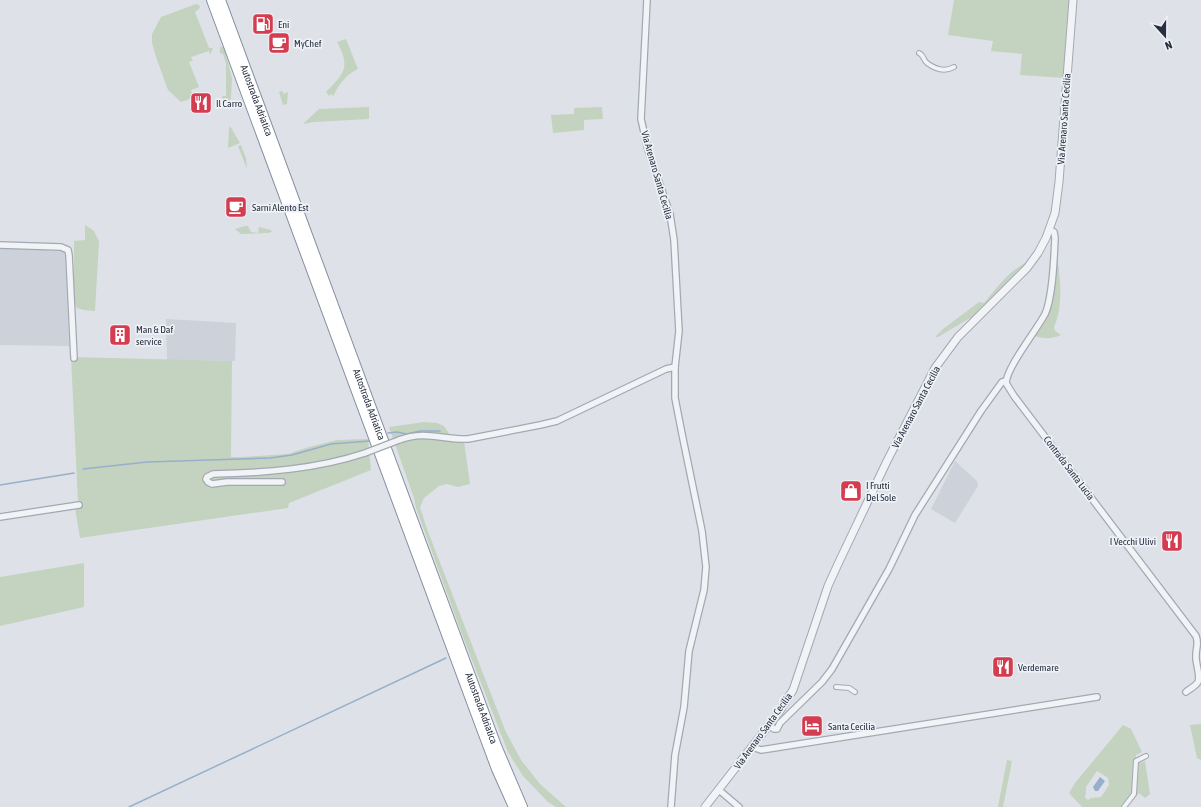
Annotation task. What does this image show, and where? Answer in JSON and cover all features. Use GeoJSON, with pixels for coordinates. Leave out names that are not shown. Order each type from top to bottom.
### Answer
{"type":"FeatureCollection","features":[{"type":"Feature","properties":{"kind":"highway","name":"Autostrada Adriatica"},"geometry":{"type":"LineString","coordinates":[[212,0],[497,770],[514,807]]}},
{"type":"Feature","properties":{"kind":"highway","name":"Autostrada Adriatica"},"geometry":{"type":"LineString","coordinates":[[220,0],[493,739],[504,768],[522,807]]}},
{"type":"Feature","properties":{"kind":"highway"},"geometry":{"type":"LineString","coordinates":[[475,710],[473,718],[507,807]]}},
{"type":"Feature","properties":{"kind":"street","name":"Via Arenaro Santa Cecilia"},"geometry":{"type":"LineString","coordinates":[[647,0],[641,119],[648,150],[670,214],[674,240],[679,330],[675,367],[675,398],[702,531],[706,567],[704,590],[689,651],[684,707],[675,755],[671,807]]}},
{"type":"Feature","properties":{"kind":"street","name":"Via Arenaro Santa Cecilia"},"geometry":{"type":"LineString","coordinates":[[705,807],[779,712],[793,690],[828,586],[887,461],[935,368],[958,337],[1015,281],[1032,262],[1043,245],[1050,230],[1055,213],[1059,182],[1072,0]]}},
{"type":"Feature","properties":{"kind":"street"},"geometry":{"type":"LineString","coordinates":[[919,53],[927,63],[944,70],[949,70],[954,67]]}},
{"type":"Feature","properties":{"kind":"street"},"geometry":{"type":"LineString","coordinates":[[769,725],[774,729],[777,729],[780,723],[822,682],[832,669],[889,569],[915,514],[981,411],[1002,382],[1006,381],[1008,372],[1033,334],[1048,306],[1055,238],[1054,232],[1050,230]]}},
{"type":"Feature","properties":{"kind":"street"},"geometry":{"type":"LineString","coordinates":[[0,245],[60,247],[68,250],[74,358]]}},
{"type":"Feature","properties":{"kind":"street"},"geometry":{"type":"LineString","coordinates":[[282,482],[227,482],[212,484],[208,482],[206,478],[213,474],[278,471],[328,463],[365,453],[399,440],[412,437],[429,435],[468,440],[540,426],[557,421],[666,368],[675,367]]}},
{"type":"Feature","properties":{"kind":"street","name":"Contrada Santa Lucia"},"geometry":{"type":"LineString","coordinates":[[1006,381],[1014,396],[1196,636],[1198,646],[1196,659],[1199,676],[1195,686],[1186,692]]}},
{"type":"Feature","properties":{"kind":"street"},"geometry":{"type":"LineString","coordinates":[[0,517],[80,504]]}},
{"type":"Feature","properties":{"kind":"street"},"geometry":{"type":"LineString","coordinates":[[836,687],[849,688],[855,692]]}},
{"type":"Feature","properties":{"kind":"street"},"geometry":{"type":"LineString","coordinates":[[752,747],[761,750],[1097,698]]}},
{"type":"Feature","properties":{"kind":"street"},"geometry":{"type":"LineString","coordinates":[[1124,807],[1134,794],[1136,761],[1146,756]]}},
{"type":"Feature","properties":{"kind":"street"},"geometry":{"type":"LineString","coordinates":[[719,790],[739,807]]}},
{"type":"Feature","properties":{"kind":"shaded area"},"geometry":{"type":"Polygon","coordinates":[[[0,248],[63,251],[65,253],[69,346],[0,345],[0,248]]]}},
{"type":"Feature","properties":{"kind":"shaded area"},"geometry":{"type":"Polygon","coordinates":[[[166,319],[236,323],[235,361],[167,360],[166,319]]]}},
{"type":"Feature","properties":{"kind":"shaded area"},"geometry":{"type":"Polygon","coordinates":[[[955,461],[977,481],[978,486],[955,523],[931,509],[955,461]]]}},
{"type":"Feature","properties":{"kind":"green space"},"geometry":{"type":"Polygon","coordinates":[[[954,0],[1071,0],[1065,78],[1020,75],[1022,54],[991,51],[993,41],[948,35],[954,0]]]}},
{"type":"Feature","properties":{"kind":"green space"},"geometry":{"type":"Polygon","coordinates":[[[196,4],[199,5],[200,8],[195,12],[209,48],[213,48],[210,55],[209,51],[191,57],[193,61],[189,62],[199,87],[191,90],[193,98],[181,102],[168,90],[152,43],[152,34],[161,17],[196,4]]]}},
{"type":"Feature","properties":{"kind":"green space"},"geometry":{"type":"Polygon","coordinates":[[[346,39],[358,69],[346,77],[333,96],[331,94],[329,96],[326,92],[344,70],[344,58],[337,42],[346,39]]]}},
{"type":"Feature","properties":{"kind":"green space"},"geometry":{"type":"Polygon","coordinates":[[[220,47],[224,47],[232,78],[231,98],[226,104],[224,103],[222,96],[226,96],[226,64],[223,54],[220,53],[220,47]]]}},
{"type":"Feature","properties":{"kind":"green space"},"geometry":{"type":"Polygon","coordinates":[[[283,91],[283,94],[288,92],[287,104],[283,105],[279,92],[283,91]]]}},
{"type":"Feature","properties":{"kind":"green space"},"geometry":{"type":"Polygon","coordinates":[[[369,107],[369,119],[303,124],[319,109],[369,107]]]}},
{"type":"Feature","properties":{"kind":"green space"},"geometry":{"type":"Polygon","coordinates":[[[602,107],[603,119],[584,120],[584,130],[553,133],[551,115],[574,114],[574,108],[602,107]]]}},
{"type":"Feature","properties":{"kind":"green space"},"geometry":{"type":"Polygon","coordinates":[[[230,126],[240,143],[228,148],[229,128],[230,126]]]}},
{"type":"Feature","properties":{"kind":"green space"},"geometry":{"type":"Polygon","coordinates":[[[241,145],[246,158],[247,169],[238,146],[241,145]]]}},
{"type":"Feature","properties":{"kind":"green space"},"geometry":{"type":"Polygon","coordinates":[[[85,225],[94,231],[99,241],[95,311],[77,308],[74,302],[74,241],[85,240],[85,225]]]}},
{"type":"Feature","properties":{"kind":"green space"},"geometry":{"type":"Polygon","coordinates":[[[248,226],[251,232],[258,233],[259,227],[271,230],[272,232],[268,233],[241,234],[235,229],[248,226]]]}},
{"type":"Feature","properties":{"kind":"green space"},"geometry":{"type":"Polygon","coordinates":[[[1057,255],[1060,282],[1060,301],[1054,327],[1055,331],[1061,335],[1051,338],[1042,338],[1035,336],[1045,319],[1055,280],[1057,255]]]}},
{"type":"Feature","properties":{"kind":"green space"},"geometry":{"type":"Polygon","coordinates":[[[1027,262],[970,321],[970,318],[938,337],[935,337],[943,329],[979,302],[984,303],[1008,275],[1027,262]]]}},
{"type":"Feature","properties":{"kind":"green space"},"geometry":{"type":"Polygon","coordinates":[[[71,357],[232,361],[231,457],[288,454],[337,440],[368,439],[371,470],[289,503],[288,508],[80,538],[75,508],[78,502],[71,357]]]}},
{"type":"Feature","properties":{"kind":"green space"},"geometry":{"type":"Polygon","coordinates":[[[424,422],[437,423],[444,426],[450,435],[456,440],[464,441],[470,484],[458,487],[447,484],[439,486],[424,498],[420,507],[427,529],[505,730],[521,760],[540,784],[566,807],[556,807],[548,802],[523,776],[508,752],[463,637],[416,508],[414,498],[389,427],[424,422]]]}},
{"type":"Feature","properties":{"kind":"green space"},"geometry":{"type":"Polygon","coordinates":[[[84,563],[84,607],[0,626],[0,577],[84,563]]]}},
{"type":"Feature","properties":{"kind":"green space"},"geometry":{"type":"Polygon","coordinates":[[[1201,724],[1201,760],[1197,758],[1190,725],[1201,724]]]}},
{"type":"Feature","properties":{"kind":"green space"},"geometry":{"type":"Polygon","coordinates":[[[1123,725],[1131,729],[1142,752],[1136,755],[1136,759],[1140,763],[1145,761],[1150,794],[1145,798],[1139,793],[1132,802],[1129,801],[1122,807],[1082,807],[1069,793],[1075,783],[1123,725]],[[1097,771],[1086,787],[1085,798],[1088,800],[1091,798],[1101,797],[1109,785],[1108,778],[1097,771]]]}},
{"type":"Feature","properties":{"kind":"green space"},"geometry":{"type":"Polygon","coordinates":[[[1007,760],[1012,761],[1003,807],[998,807],[1007,760]]]}},
{"type":"Feature","properties":{"kind":"water"},"geometry":{"type":"Polygon","coordinates":[[[1100,777],[1105,781],[1098,791],[1095,791],[1093,787],[1100,777]]]}},
{"type":"Feature","properties":{"kind":"waterway"},"geometry":{"type":"LineString","coordinates":[[388,433],[397,432],[407,434],[420,431],[440,431]]}},
{"type":"Feature","properties":{"kind":"waterway"},"geometry":{"type":"LineString","coordinates":[[83,469],[147,462],[270,458],[292,455],[331,444],[369,441]]}},
{"type":"Feature","properties":{"kind":"waterway"},"geometry":{"type":"LineString","coordinates":[[0,485],[74,473]]}},
{"type":"Feature","properties":{"kind":"waterway"},"geometry":{"type":"LineString","coordinates":[[129,807],[446,658]]}},
{"type":"Feature","properties":{"kind":"place","name":"Eni"},"geometry":{"type":"Point","coordinates":[263,24]}},
{"type":"Feature","properties":{"kind":"place","name":"MyChef"},"geometry":{"type":"Point","coordinates":[279,43]}},
{"type":"Feature","properties":{"kind":"place","name":"Il Carro"},"geometry":{"type":"Point","coordinates":[201,103]}},
{"type":"Feature","properties":{"kind":"place","name":"Sarni Alento Est"},"geometry":{"type":"Point","coordinates":[236,207]}},
{"type":"Feature","properties":{"kind":"place","name":"Man & Daf service"},"geometry":{"type":"Point","coordinates":[120,335]}},
{"type":"Feature","properties":{"kind":"place","name":"I Frutti Del Sole"},"geometry":{"type":"Point","coordinates":[851,491]}},
{"type":"Feature","properties":{"kind":"place","name":"I Vecchi Ulivi"},"geometry":{"type":"Point","coordinates":[1172,541]}},
{"type":"Feature","properties":{"kind":"place","name":"Verdemare"},"geometry":{"type":"Point","coordinates":[1003,667]}},
{"type":"Feature","properties":{"kind":"place","name":"Santa Cecilia"},"geometry":{"type":"Point","coordinates":[812,726]}}]}
